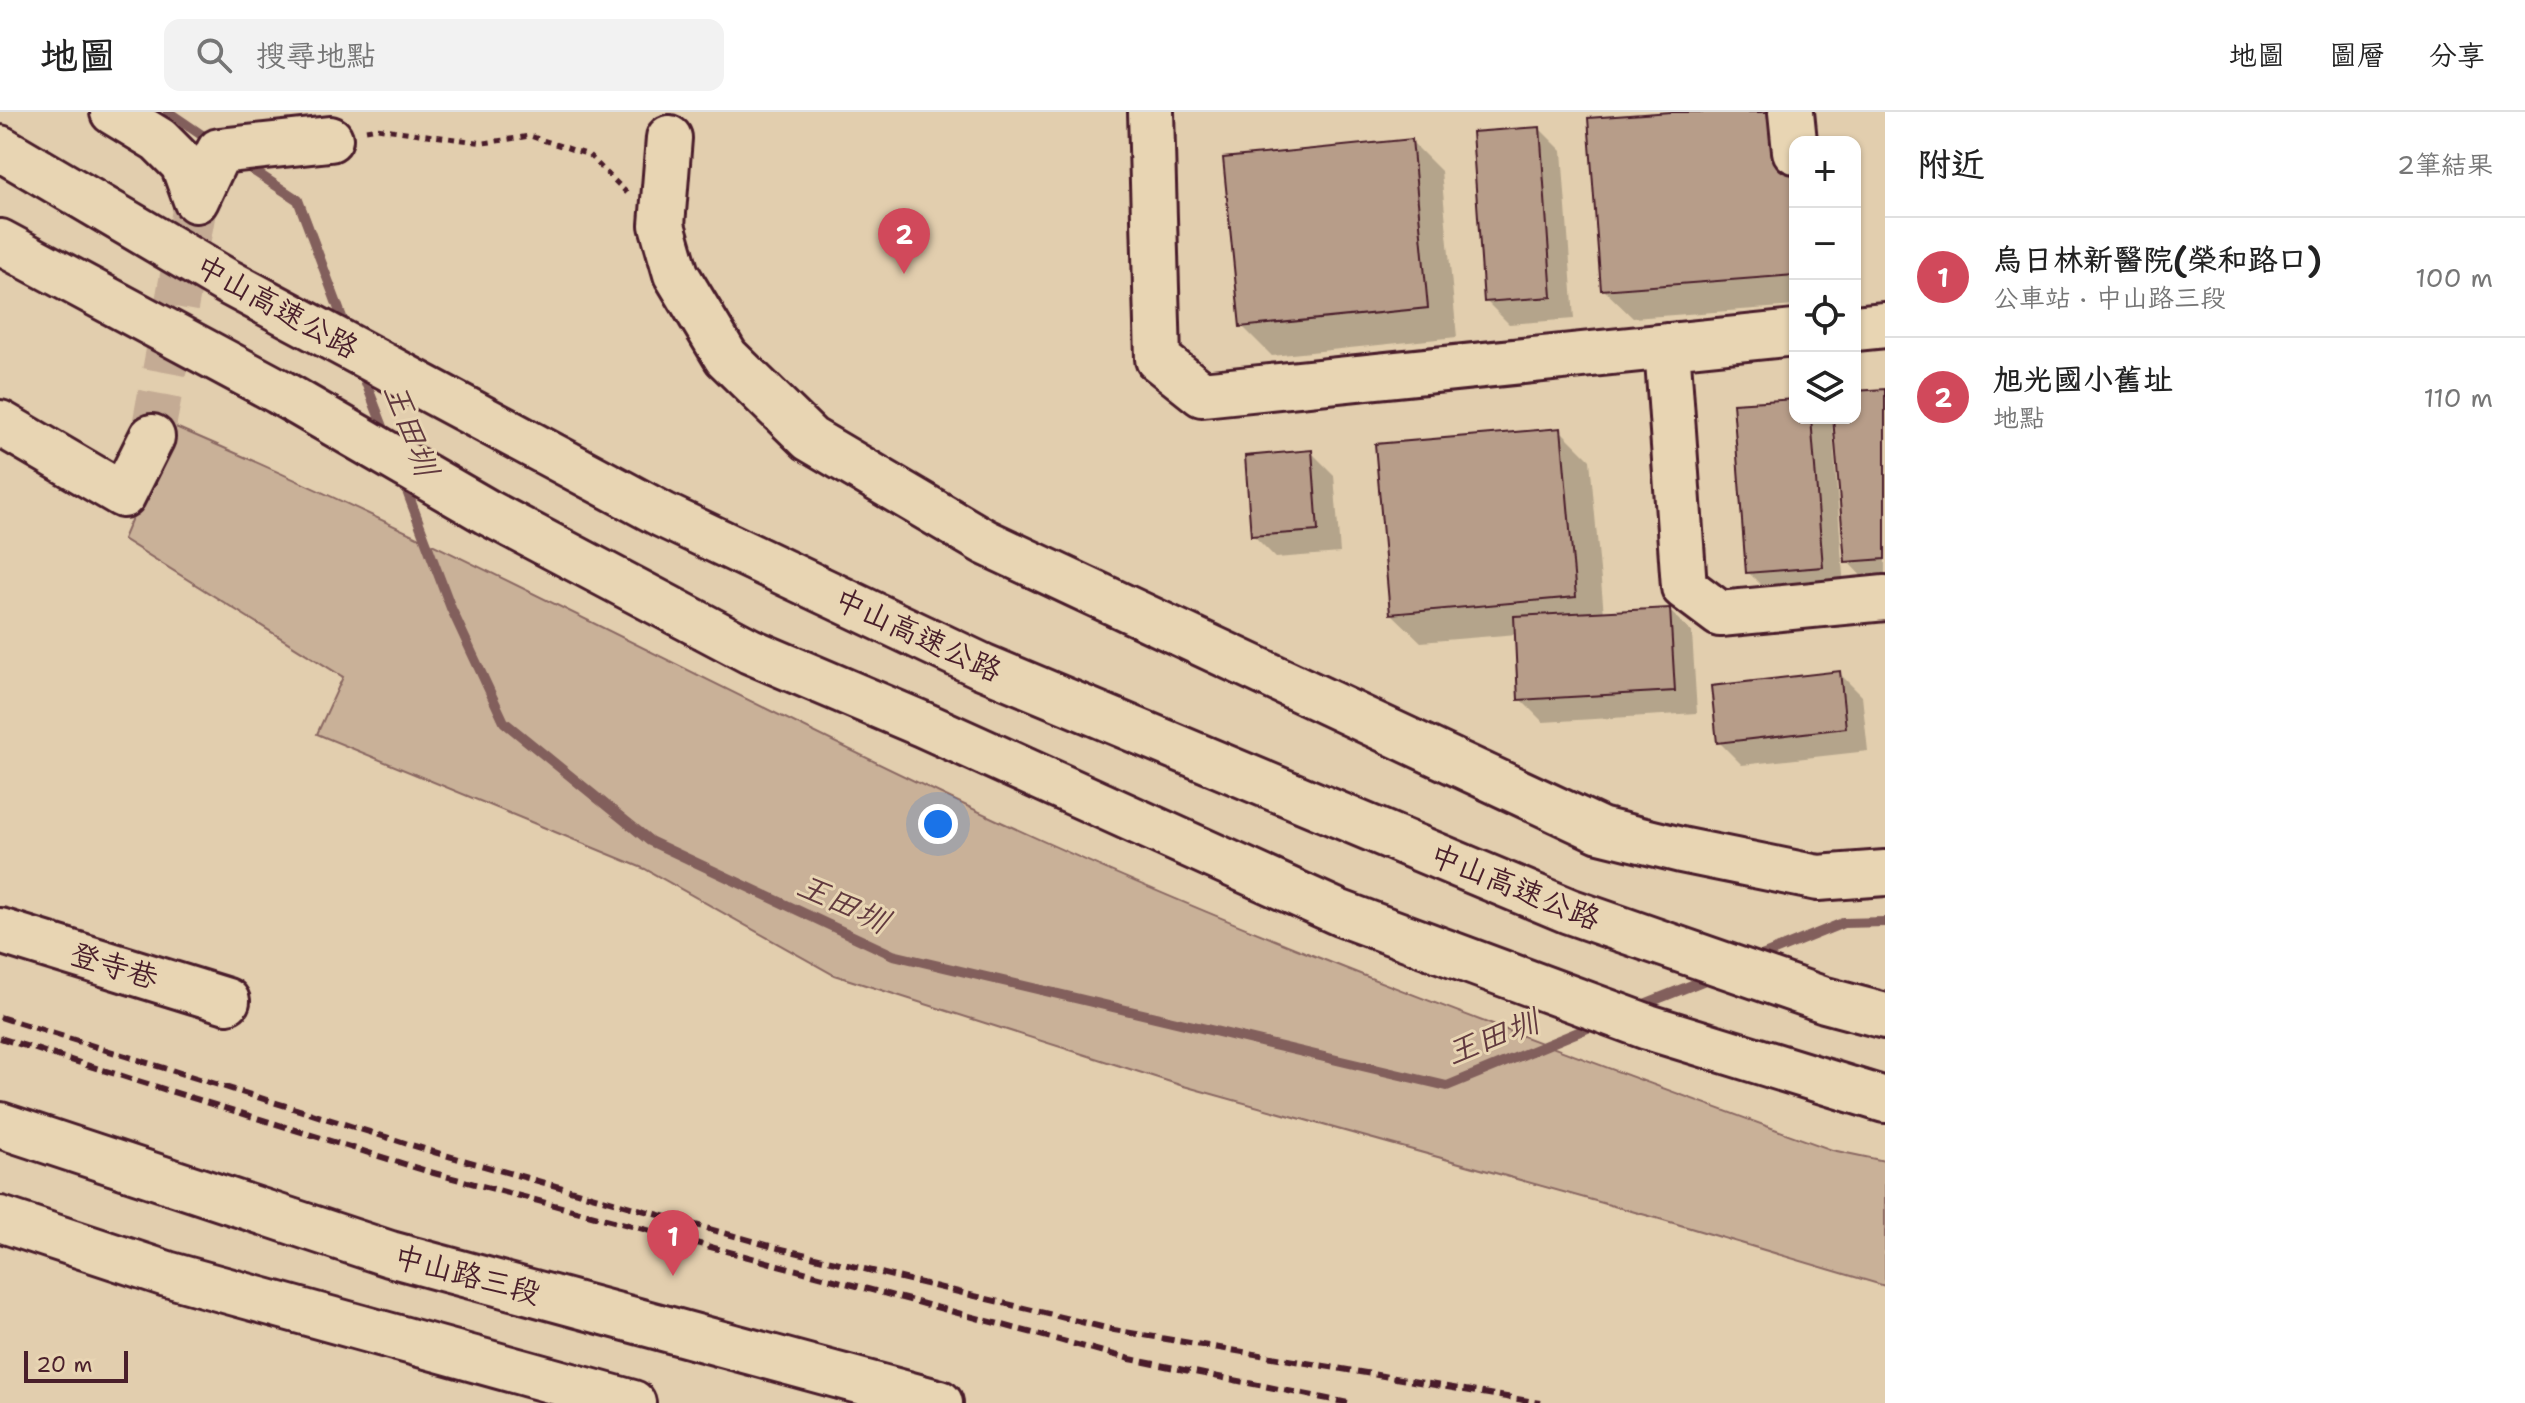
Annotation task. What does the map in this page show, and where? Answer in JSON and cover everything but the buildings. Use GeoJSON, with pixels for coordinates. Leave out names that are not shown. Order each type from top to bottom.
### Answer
{"type":"FeatureCollection","features":[{"type":"Feature","properties":{"kind":"main road"},"geometry":{"type":"LineString","coordinates":[[113,112],[159,140],[183,164],[196,200],[219,151],[330,139]]}},
{"type":"Feature","properties":{"kind":"main road"},"geometry":{"type":"LineString","coordinates":[[1151,112],[1158,359],[1202,394],[1789,334]]}},
{"type":"Feature","properties":{"kind":"main road"},"geometry":{"type":"LineString","coordinates":[[1791,112],[1793,136]]}},
{"type":"Feature","properties":{"kind":"main road"},"geometry":{"type":"LineString","coordinates":[[669,138],[662,225],[676,274],[726,357],[810,439],[985,542],[1600,830],[1818,878],[1885,873]]}},
{"type":"Feature","properties":{"kind":"main road","name":"中山高速公路"},"geometry":{"type":"LineString","coordinates":[[0,148],[226,281],[663,515],[982,666],[1569,911],[1825,1000],[1885,1016]]}},
{"type":"Feature","properties":{"kind":"main road"},"geometry":{"type":"LineString","coordinates":[[0,242],[278,391],[487,512],[750,651],[922,724],[1340,913],[1648,1027],[1885,1100]]}},
{"type":"Feature","properties":{"kind":"main road"},"geometry":{"type":"LineString","coordinates":[[1861,327],[1885,325]]}},
{"type":"Feature","properties":{"kind":"main road"},"geometry":{"type":"LineString","coordinates":[[1667,346],[1684,587],[1720,614],[1885,598]]}},
{"type":"Feature","properties":{"kind":"main road"},"geometry":{"type":"LineString","coordinates":[[0,423],[123,495],[152,437]]}},
{"type":"Feature","properties":{"kind":"main road","name":"登寺巷"},"geometry":{"type":"LineString","coordinates":[[0,931],[227,1001]]}},
{"type":"Feature","properties":{"kind":"main road","name":"中山路三段"},"geometry":{"type":"LineString","coordinates":[[0,1125],[390,1254],[940,1403]]}},
{"type":"Feature","properties":{"kind":"main road"},"geometry":{"type":"LineString","coordinates":[[0,1219],[167,1274],[633,1403]]}},
{"type":"Feature","properties":{"kind":"path"},"geometry":{"type":"LineString","coordinates":[[330,139],[377,128],[484,143],[530,136],[589,155],[631,197]]}},
{"type":"Feature","properties":{"kind":"shaded area"},"geometry":{"type":"Polygon","coordinates":[[[171,425],[381,520],[897,773],[1103,868],[1309,954],[1517,1034],[1832,1150],[1885,1161],[1885,1286],[1660,1219],[1180,1085],[834,975],[645,869],[317,734],[343,677],[123,539],[171,425]]]}},
{"type":"Feature","properties":{"kind":"waterway","name":"王田圳"},"geometry":{"type":"LineString","coordinates":[[168,112],[212,142]]}},
{"type":"Feature","properties":{"kind":"waterway","name":"王田圳"},"geometry":{"type":"LineString","coordinates":[[242,163],[298,200],[346,328]]}},
{"type":"Feature","properties":{"kind":"waterway","name":"王田圳"},"geometry":{"type":"LineString","coordinates":[[361,370],[387,437]]}},
{"type":"Feature","properties":{"kind":"waterway","name":"王田圳"},"geometry":{"type":"LineString","coordinates":[[402,478],[451,608],[504,722],[650,841],[893,955],[1447,1086],[1600,1023]]}},
{"type":"Feature","properties":{"kind":"waterway","name":"王田圳"},"geometry":{"type":"LineString","coordinates":[[1752,960],[1843,923],[1885,922]]}},
{"type":"Feature","properties":{"kind":"waterway","name":"王田圳"},"geometry":{"type":"LineString","coordinates":[[1637,1007],[1715,976]]}},
{"type":"Feature","properties":{"kind":"tunnel"},"geometry":{"type":"LineString","coordinates":[[152,437],[196,200]]}},
{"type":"Feature","properties":{"kind":"railway"},"geometry":{"type":"LineString","coordinates":[[0,1017],[434,1152],[774,1247],[1114,1330],[1541,1403]]}},
{"type":"Feature","properties":{"kind":"railway"},"geometry":{"type":"LineString","coordinates":[[0,1038],[430,1172],[1130,1359],[1348,1403]]}},
{"type":"Feature","properties":{"kind":"place","name":"旭光國小舊址"},"geometry":{"type":"Point","coordinates":[904,274]}},
{"type":"Feature","properties":{"kind":"place","name":"烏日林新醫院(榮和路口)"},"geometry":{"type":"Point","coordinates":[673,1276]}}]}
